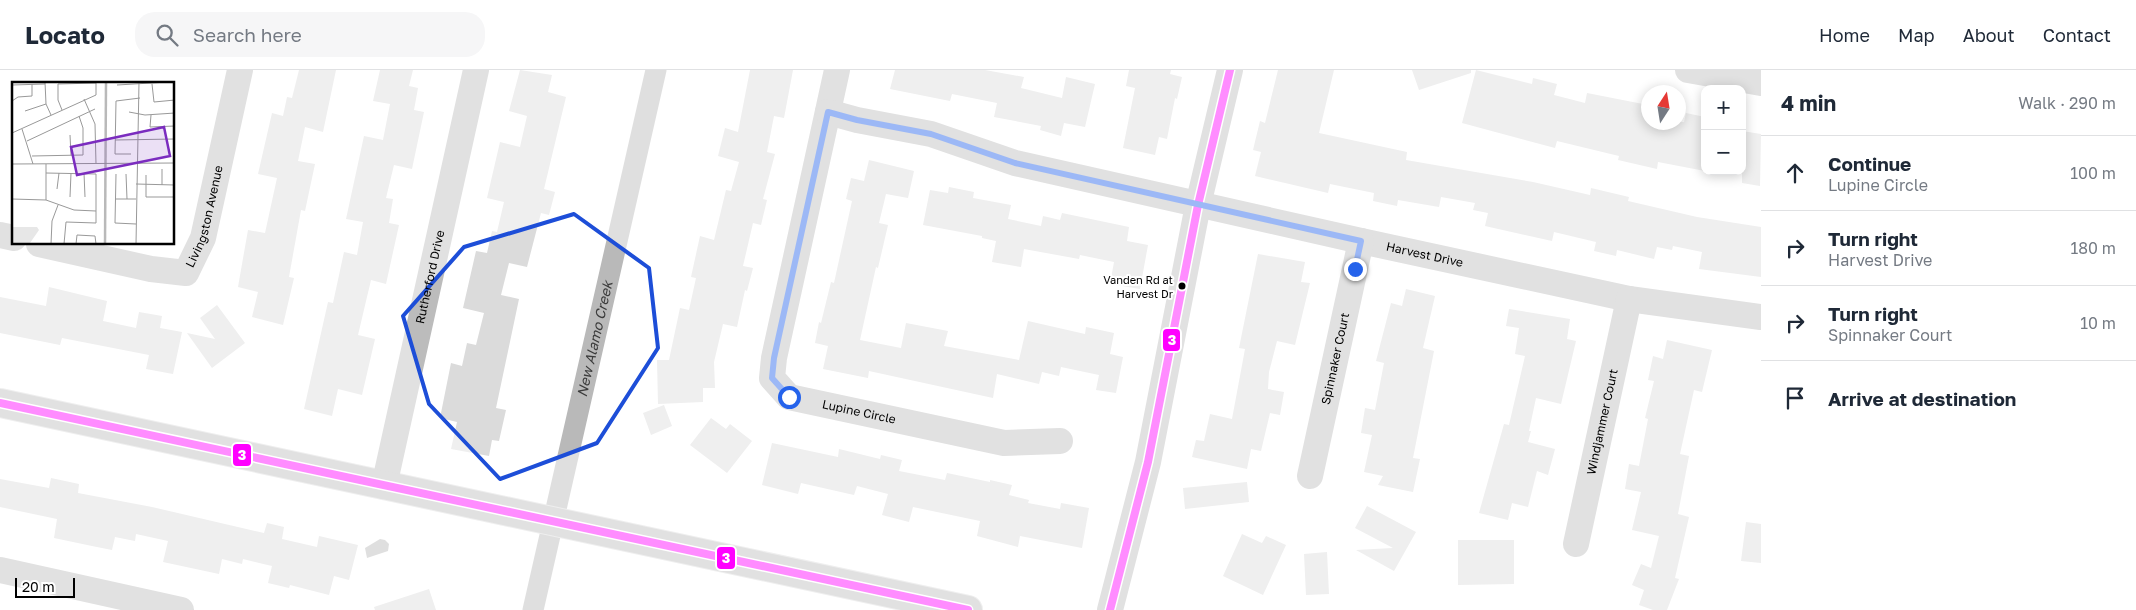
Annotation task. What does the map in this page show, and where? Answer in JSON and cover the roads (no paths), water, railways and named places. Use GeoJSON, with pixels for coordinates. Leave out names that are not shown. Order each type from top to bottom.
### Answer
{"type":"FeatureCollection","features":[{"type":"Feature","properties":{"kind":"main road"},"geometry":{"type":"LineString","coordinates":[[0,403],[968,610]]}},
{"type":"Feature","properties":{"kind":"street","name":"Livingston Avenue"},"geometry":{"type":"LineString","coordinates":[[43,245],[151,269],[186,273],[203,238],[240,70]]}},
{"type":"Feature","properties":{"kind":"street","name":"Rutherford Drive"},"geometry":{"type":"LineString","coordinates":[[384,486],[476,70]]}},
{"type":"Feature","properties":{"kind":"street","name":"Lupine Circle"},"geometry":{"type":"LineString","coordinates":[[837,70],[774,358],[772,378],[789,397],[1004,443],[1060,441]]}},
{"type":"Feature","properties":{"kind":"street"},"geometry":{"type":"LineString","coordinates":[[1110,610],[1148,462],[1198,205],[1230,70]]}},
{"type":"Feature","properties":{"kind":"street"},"geometry":{"type":"LineString","coordinates":[[1688,70],[1761,83]]}},
{"type":"Feature","properties":{"kind":"street","name":"Harvest Drive"},"geometry":{"type":"LineString","coordinates":[[828,112],[857,120],[931,134],[1015,163],[1361,241],[1628,298],[1761,317]]}},
{"type":"Feature","properties":{"kind":"street","name":"Spinnaker Court"},"geometry":{"type":"LineString","coordinates":[[1310,476],[1361,241]]}},
{"type":"Feature","properties":{"kind":"street","name":"Windjammer Court"},"geometry":{"type":"LineString","coordinates":[[1576,544],[1628,298]]}},
{"type":"Feature","properties":{"kind":"street"},"geometry":{"type":"LineString","coordinates":[[0,570],[125,604],[180,610]]}},
{"type":"Feature","properties":{"kind":"waterway","name":"New Alamo Creek"},"geometry":{"type":"LineString","coordinates":[[533,610],[656,70]]}},
{"type":"Feature","properties":{"kind":"place","name":"Vanden Rd at Harvest Dr"},"geometry":{"type":"Point","coordinates":[1182,286]}}]}
